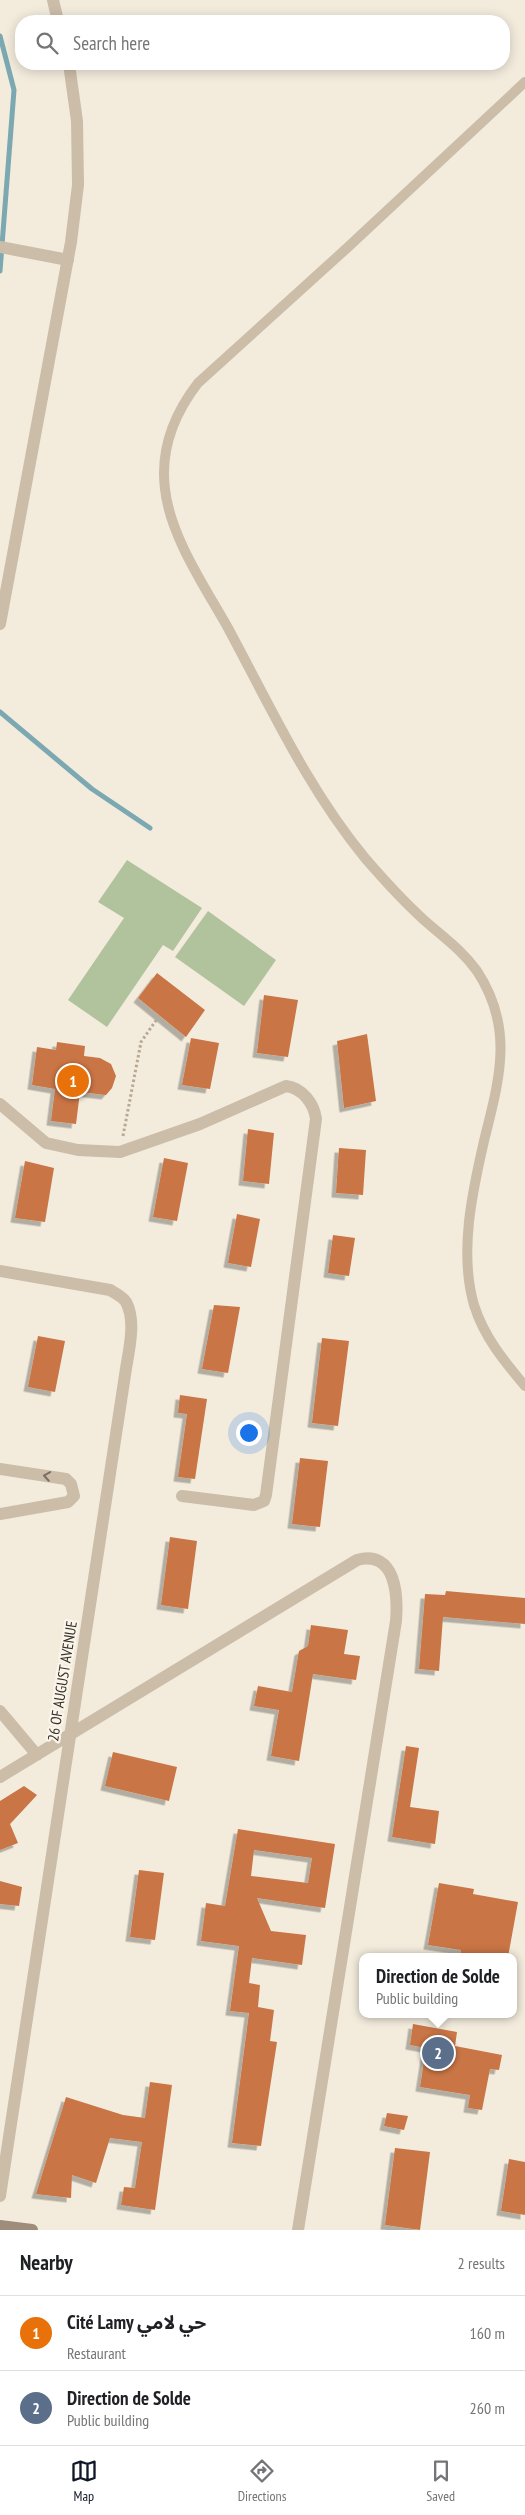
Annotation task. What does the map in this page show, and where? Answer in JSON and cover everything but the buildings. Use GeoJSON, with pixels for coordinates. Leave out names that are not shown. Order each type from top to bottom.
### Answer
{"type":"FeatureCollection","features":[{"type":"Feature","properties":{"kind":"main road"},"geometry":{"type":"LineString","coordinates":[[0,2226],[32,2230]]}},
{"type":"Feature","properties":{"kind":"street"},"geometry":{"type":"LineString","coordinates":[[53,0],[57,15]]}},
{"type":"Feature","properties":{"kind":"street"},"geometry":{"type":"LineString","coordinates":[[0,624],[68,260],[78,186],[77,121],[70,70]]}},
{"type":"Feature","properties":{"kind":"street"},"geometry":{"type":"LineString","coordinates":[[4,248],[68,260]]}},
{"type":"Feature","properties":{"kind":"street"},"geometry":{"type":"LineString","coordinates":[[0,1104],[46,1143],[78,1150],[120,1152],[200,1124],[286,1086],[298,1090],[315,1111],[315,1129],[264,1501],[254,1505],[182,1496]]}},
{"type":"Feature","properties":{"kind":"street","name":"26 OF AUGUST AVENUE"},"geometry":{"type":"LineString","coordinates":[[0,1270],[110,1290],[125,1300],[130,1316],[130,1338],[124,1385],[0,2196]]}},
{"type":"Feature","properties":{"kind":"street"},"geometry":{"type":"LineString","coordinates":[[0,1469],[66,1479],[74,1490],[74,1496],[68,1502],[0,1514]]}},
{"type":"Feature","properties":{"kind":"street"},"geometry":{"type":"LineString","coordinates":[[0,1777],[358,1560],[366,1557],[381,1562],[390,1571],[398,1601],[396,1621],[298,2230]]}},
{"type":"Feature","properties":{"kind":"street"},"geometry":{"type":"LineString","coordinates":[[0,1712],[37,1755]]}},
{"type":"Feature","properties":{"kind":"lane"},"geometry":{"type":"LineString","coordinates":[[525,82],[347,248],[198,383],[180,410],[173,425],[168,440],[164,472],[167,504],[178,534],[313,784],[364,856],[404,901],[465,956],[490,995],[500,1033],[501,1072],[478,1171],[467,1247],[468,1268],[474,1306],[489,1339],[498,1355],[525,1386]]}},
{"type":"Feature","properties":{"kind":"path"},"geometry":{"type":"LineString","coordinates":[[120,1152],[141,1042],[157,1019]]}},
{"type":"Feature","properties":{"kind":"green space"},"geometry":{"type":"Polygon","coordinates":[[[127,860],[202,908],[173,951],[163,945],[107,1027],[68,1000],[124,918],[98,902],[127,860]]]}},
{"type":"Feature","properties":{"kind":"green space"},"geometry":{"type":"Polygon","coordinates":[[[208,911],[276,960],[244,1006],[175,957],[208,911]]]}},
{"type":"Feature","properties":{"kind":"waterway"},"geometry":{"type":"LineString","coordinates":[[0,36],[14,90],[0,271]]}},
{"type":"Feature","properties":{"kind":"waterway"},"geometry":{"type":"LineString","coordinates":[[0,712],[92,789],[150,828]]}},
{"type":"Feature","properties":{"kind":"place","name":"Cité Lamy حي لامي"},"geometry":{"type":"Point","coordinates":[73,1081]}},
{"type":"Feature","properties":{"kind":"place","name":"Direction de Solde"},"geometry":{"type":"Point","coordinates":[438,2053]}}]}
